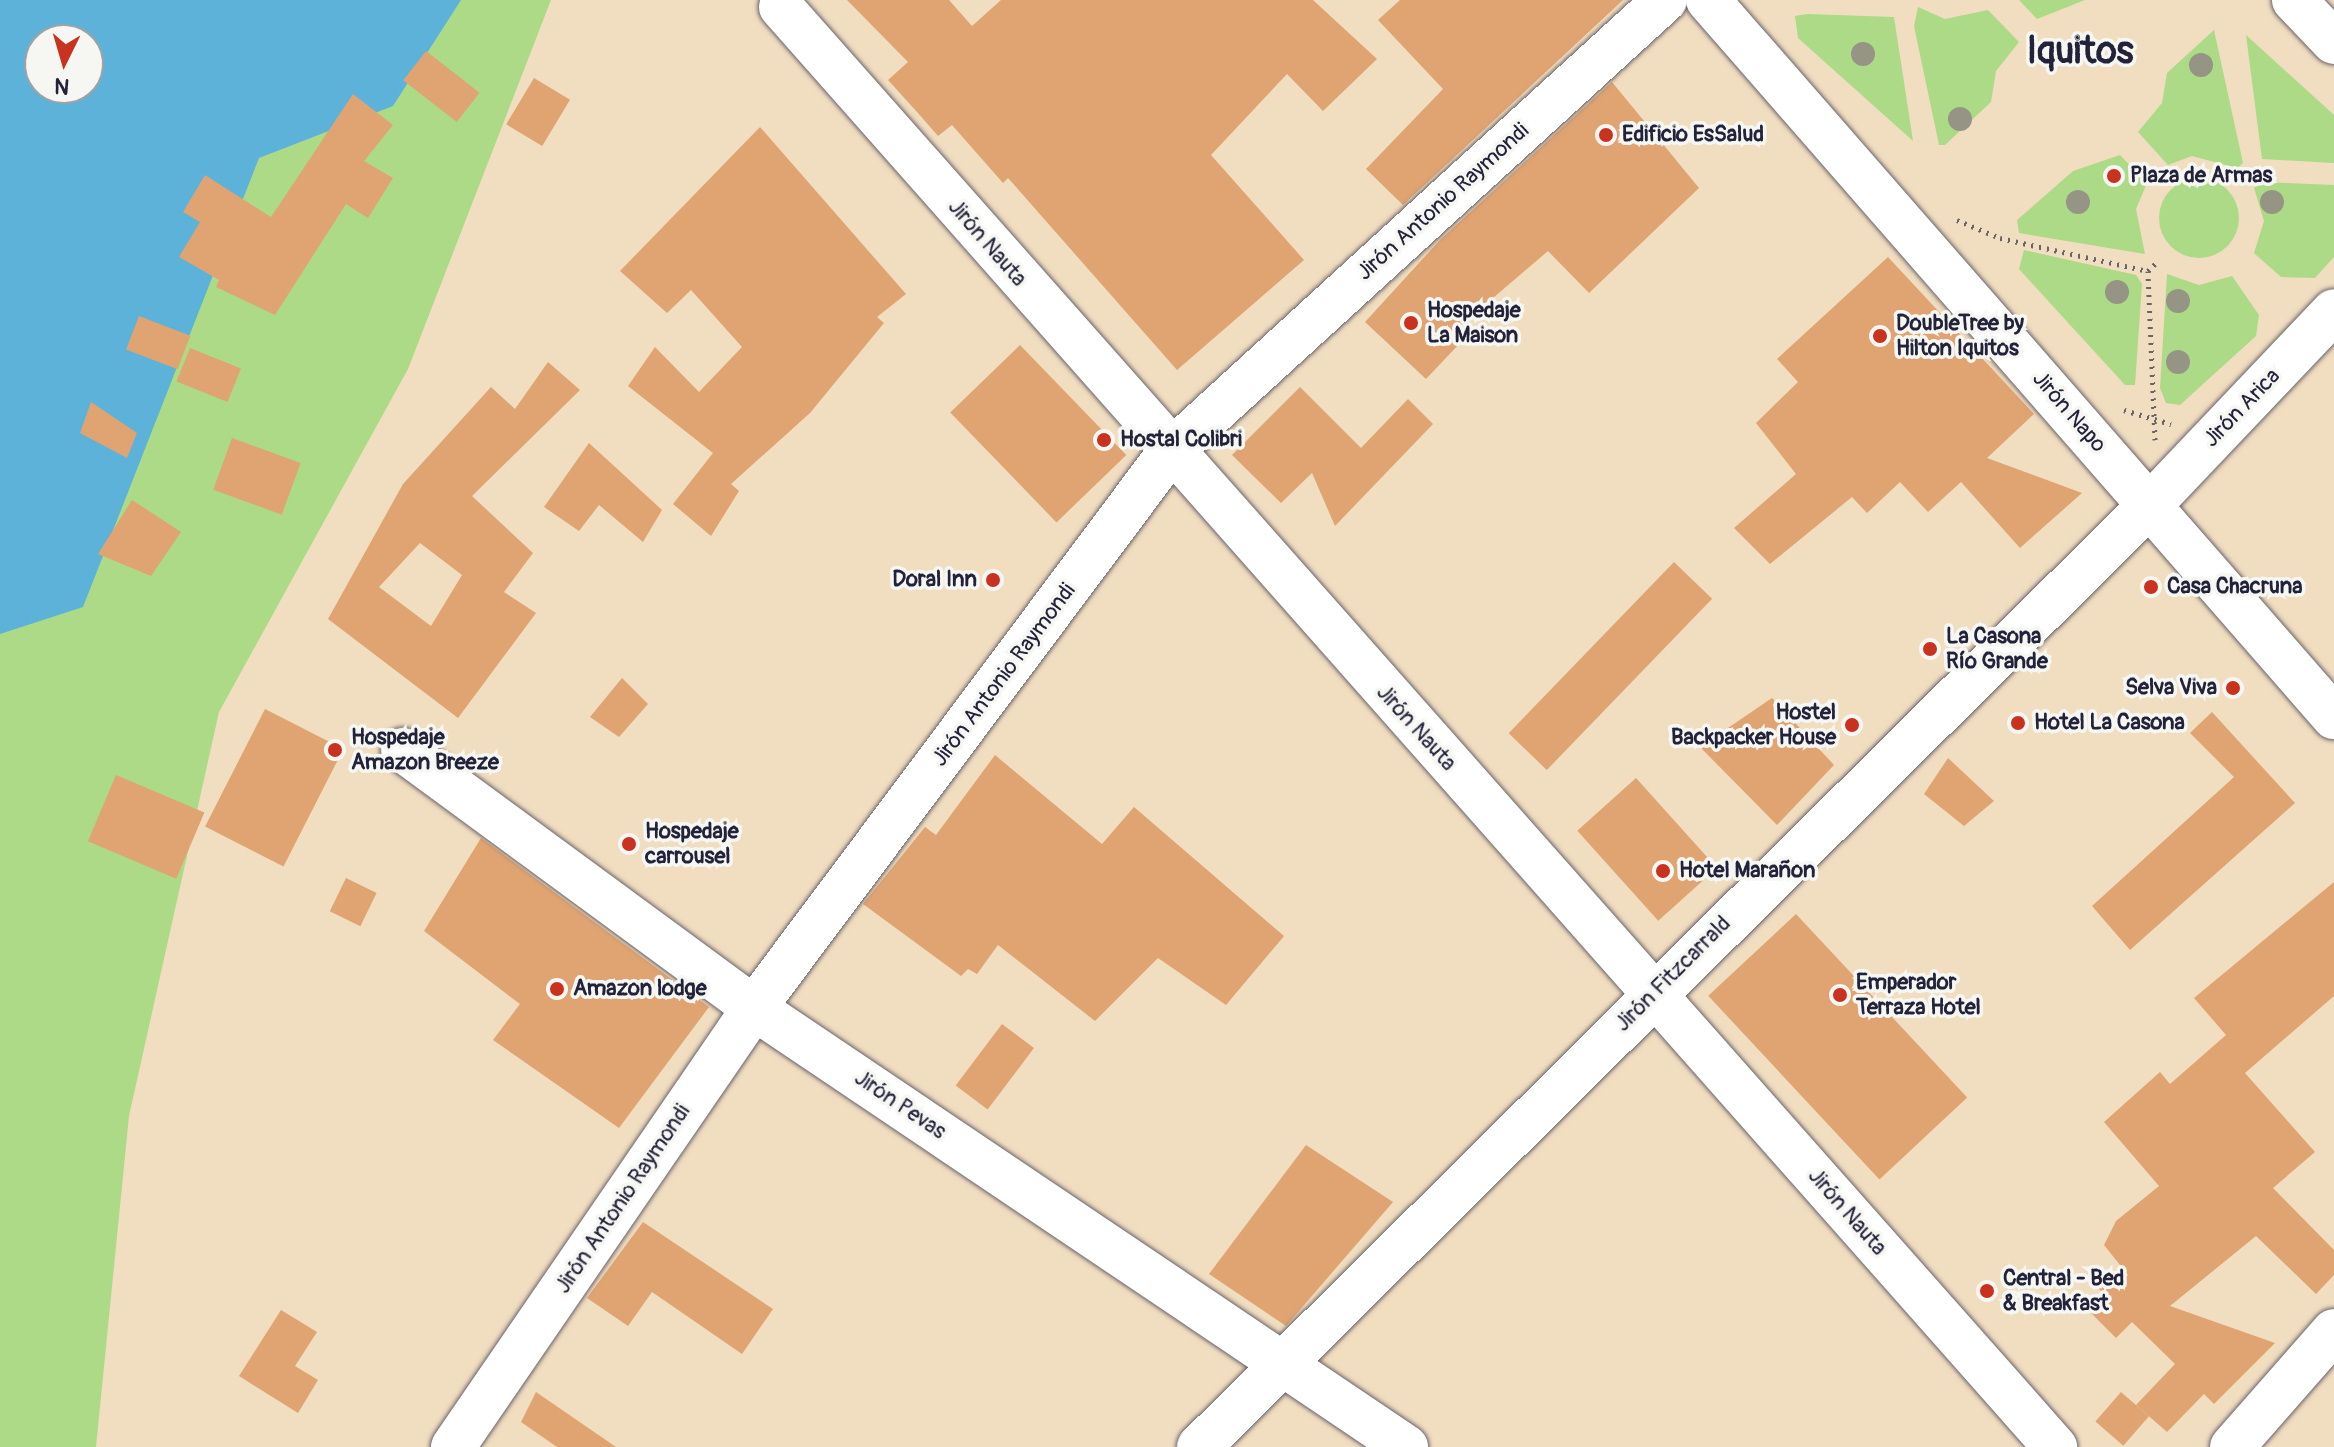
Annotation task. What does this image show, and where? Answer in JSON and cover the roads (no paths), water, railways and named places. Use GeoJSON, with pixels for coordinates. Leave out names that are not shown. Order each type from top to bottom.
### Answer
{"type":"FeatureCollection","features":[{"type":"Feature","properties":{"kind":"street","name":"Jirón Antonio Raymondi"},"geometry":{"type":"LineString","coordinates":[[453,1447],[754,1008],[1169,453],[1665,0]]}},
{"type":"Feature","properties":{"kind":"street","name":"Jirón Napo"},"geometry":{"type":"LineString","coordinates":[[1708,0],[2334,717]]}},
{"type":"Feature","properties":{"kind":"street"},"geometry":{"type":"LineString","coordinates":[[2294,0],[2334,42]]}},
{"type":"Feature","properties":{"kind":"street","name":"Jirón Nauta"},"geometry":{"type":"LineString","coordinates":[[781,7],[1169,453],[2055,1447]]}},
{"type":"Feature","properties":{"kind":"street","name":"Jirón Arica"},"geometry":{"type":"LineString","coordinates":[[2150,505],[2334,311]]}},
{"type":"Feature","properties":{"kind":"street","name":"Jirón Fitzcarrald"},"geometry":{"type":"LineString","coordinates":[[1199,1447],[1653,993],[2150,505]]}},
{"type":"Feature","properties":{"kind":"street","name":"Jirón Pevas"},"geometry":{"type":"LineString","coordinates":[[403,750],[754,1008],[1285,1362],[1406,1447]]}},
{"type":"Feature","properties":{"kind":"street"},"geometry":{"type":"LineString","coordinates":[[2232,1447],[2334,1331]]}},
{"type":"Feature","properties":{"kind":"water"},"geometry":{"type":"Polygon","coordinates":[[[0,0],[461,0],[393,106],[259,158],[83,607],[0,634],[0,0]]]}},
{"type":"Feature","properties":{"kind":"place","name":"Edificio EsSalud"},"geometry":{"type":"Point","coordinates":[1606,135]}},
{"type":"Feature","properties":{"kind":"place","name":"Plaza de Armas"},"geometry":{"type":"Point","coordinates":[2114,176]}},
{"type":"Feature","properties":{"kind":"place","name":"Hospedaje La Maison"},"geometry":{"type":"Point","coordinates":[1411,323]}},
{"type":"Feature","properties":{"kind":"place","name":"DoubleTree by Hilton Iquitos"},"geometry":{"type":"Point","coordinates":[1880,336]}},
{"type":"Feature","properties":{"kind":"place","name":"Hostal Colibri"},"geometry":{"type":"Point","coordinates":[1104,440]}},
{"type":"Feature","properties":{"kind":"place","name":"Doral Inn"},"geometry":{"type":"Point","coordinates":[993,580]}},
{"type":"Feature","properties":{"kind":"place","name":"Casa Chacruna"},"geometry":{"type":"Point","coordinates":[2151,587]}},
{"type":"Feature","properties":{"kind":"place","name":"La Casona Río Grande"},"geometry":{"type":"Point","coordinates":[1930,649]}},
{"type":"Feature","properties":{"kind":"place","name":"Selva Viva"},"geometry":{"type":"Point","coordinates":[2233,688]}},
{"type":"Feature","properties":{"kind":"place","name":"Hotel La Casona"},"geometry":{"type":"Point","coordinates":[2018,723]}},
{"type":"Feature","properties":{"kind":"place","name":"Hostel Backpacker House"},"geometry":{"type":"Point","coordinates":[1852,725]}},
{"type":"Feature","properties":{"kind":"place","name":"Hospedaje Amazon Breeze"},"geometry":{"type":"Point","coordinates":[335,750]}},
{"type":"Feature","properties":{"kind":"place","name":"Hospedaje carrousel"},"geometry":{"type":"Point","coordinates":[629,844]}},
{"type":"Feature","properties":{"kind":"place","name":"Hotel Marañon"},"geometry":{"type":"Point","coordinates":[1663,871]}},
{"type":"Feature","properties":{"kind":"place","name":"Amazon lodge"},"geometry":{"type":"Point","coordinates":[557,989]}},
{"type":"Feature","properties":{"kind":"place","name":"Emperador Terraza Hotel"},"geometry":{"type":"Point","coordinates":[1840,995]}},
{"type":"Feature","properties":{"kind":"place","name":"Central - Bed & Breakfast"},"geometry":{"type":"Point","coordinates":[1987,1291]}},
{"type":"Feature","properties":{"kind":"district","name":"Iquitos"},"geometry":{"type":"Point","coordinates":[2080,52]}}]}
